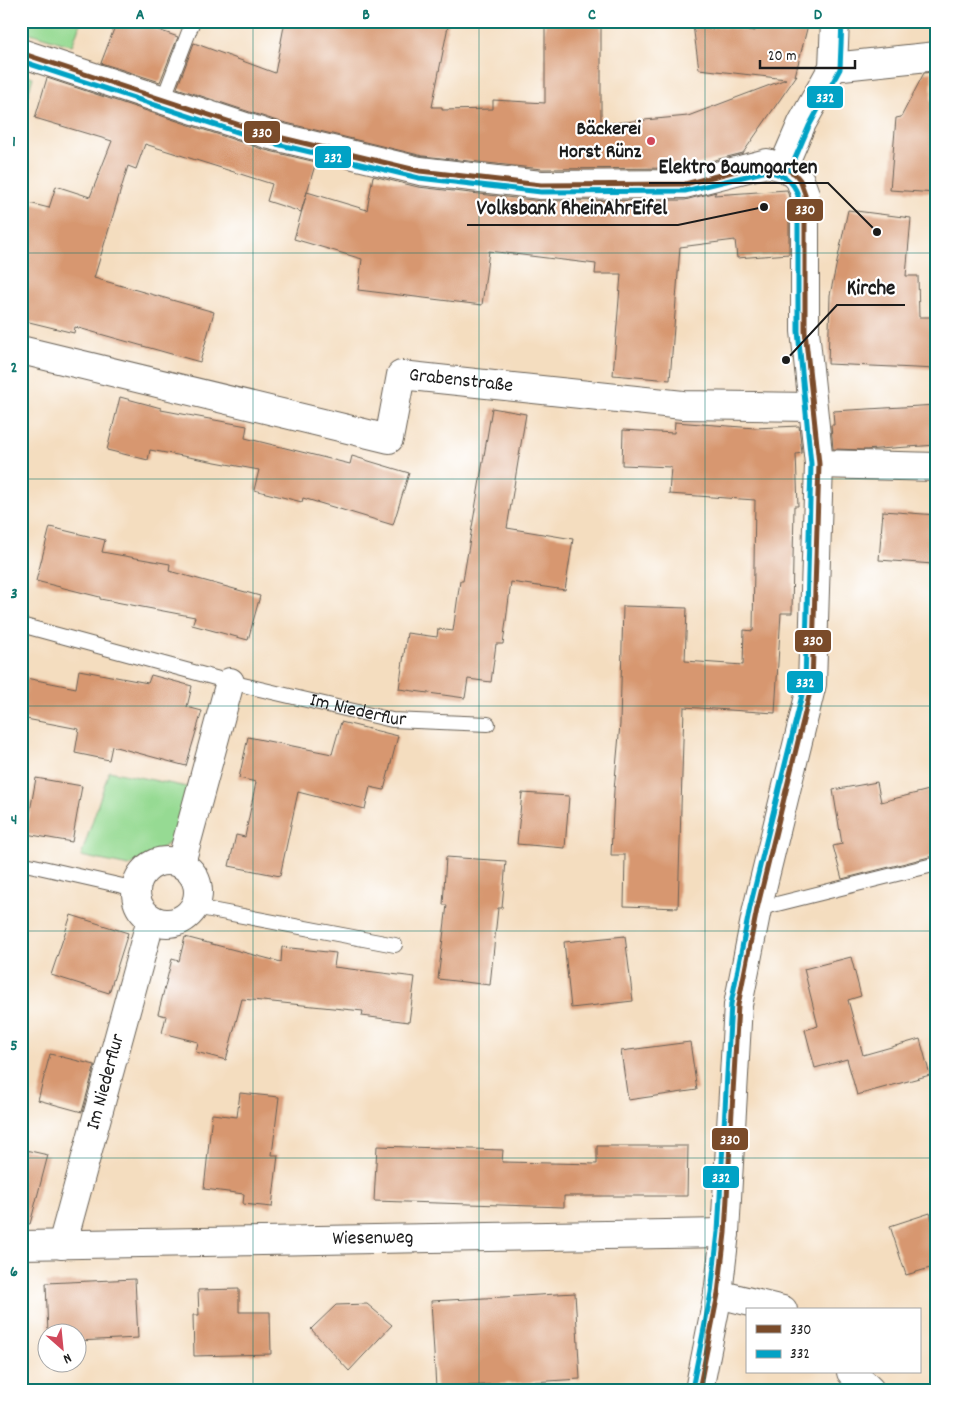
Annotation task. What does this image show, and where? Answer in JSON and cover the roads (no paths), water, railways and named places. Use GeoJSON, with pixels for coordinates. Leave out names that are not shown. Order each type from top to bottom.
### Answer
{"type":"FeatureCollection","features":[{"type":"Feature","properties":{"kind":"street"},"geometry":{"type":"LineString","coordinates":[[783,167],[802,123],[833,67],[835,21]]}},
{"type":"Feature","properties":{"kind":"street"},"geometry":{"type":"LineString","coordinates":[[21,53],[270,135],[420,171],[541,185],[685,184],[753,165],[768,163],[783,167],[795,174],[805,194],[805,331],[819,464],[812,684],[757,909],[738,1005],[725,1233],[718,1294],[699,1390]]}},
{"type":"Feature","properties":{"kind":"street"},"geometry":{"type":"LineString","coordinates":[[833,67],[937,56]]}},
{"type":"Feature","properties":{"kind":"street","name":"Grabenstraße"},"geometry":{"type":"LineString","coordinates":[[21,350],[389,439],[401,376],[683,406],[812,408]]}},
{"type":"Feature","properties":{"kind":"street"},"geometry":{"type":"LineString","coordinates":[[819,464],[937,467]]}},
{"type":"Feature","properties":{"kind":"street"},"geometry":{"type":"LineString","coordinates":[[181,863],[230,682]]}},
{"type":"Feature","properties":{"kind":"street"},"geometry":{"type":"LineString","coordinates":[[169,860],[181,863],[191,870],[197,882],[199,894],[195,907],[188,916],[178,922],[167,923],[151,919],[138,903],[136,889],[141,874],[153,864],[169,860]]}},
{"type":"Feature","properties":{"kind":"street","name":"Im Niederflur"},"geometry":{"type":"LineString","coordinates":[[62,1245],[151,919]]}},
{"type":"Feature","properties":{"kind":"street","name":"Wiesenweg"},"geometry":{"type":"LineString","coordinates":[[21,1245],[725,1233]]}},
{"type":"Feature","properties":{"kind":"street"},"geometry":{"type":"LineString","coordinates":[[718,1294],[776,1308]]}},
{"type":"Feature","properties":{"kind":"street"},"geometry":{"type":"LineString","coordinates":[[853,1374],[870,1390]]}},
{"type":"Feature","properties":{"kind":"lane"},"geometry":{"type":"LineString","coordinates":[[163,100],[193,21]]}},
{"type":"Feature","properties":{"kind":"lane","name":"Im Niederflur"},"geometry":{"type":"LineString","coordinates":[[21,625],[230,682],[392,720],[488,724]]}},
{"type":"Feature","properties":{"kind":"lane"},"geometry":{"type":"LineString","coordinates":[[21,863],[136,889]]}},
{"type":"Feature","properties":{"kind":"lane"},"geometry":{"type":"LineString","coordinates":[[757,909],[937,864]]}},
{"type":"Feature","properties":{"kind":"lane"},"geometry":{"type":"LineString","coordinates":[[195,907],[395,945]]}},
{"type":"Feature","properties":{"kind":"place","name":"Bäckerei Horst Rünz"},"geometry":{"type":"Point","coordinates":[651,141]}},
{"type":"Feature","properties":{"kind":"place","name":"Volksbank RheinAhrEifel"},"geometry":{"type":"Point","coordinates":[764,207]}},
{"type":"Feature","properties":{"kind":"place","name":"Elektro Baumgarten"},"geometry":{"type":"Point","coordinates":[877,232]}},
{"type":"Feature","properties":{"kind":"place","name":"Kirche"},"geometry":{"type":"Point","coordinates":[786,360]}}]}
